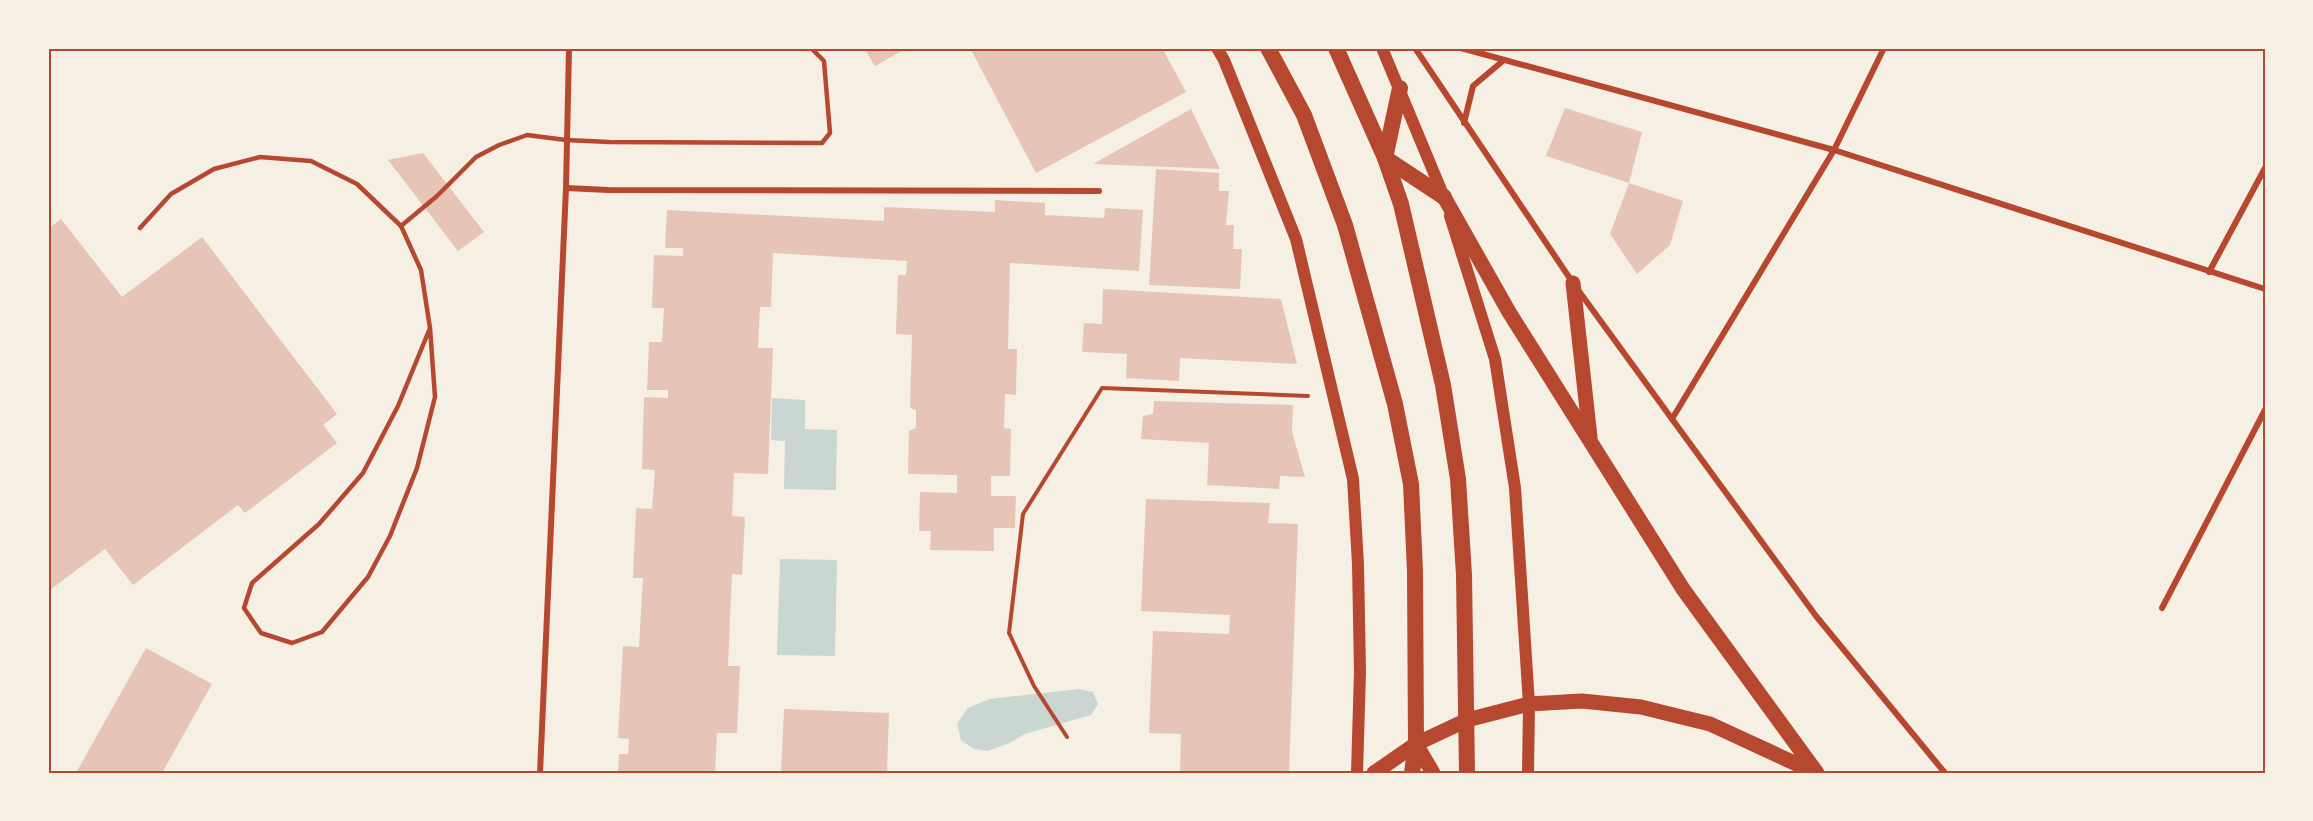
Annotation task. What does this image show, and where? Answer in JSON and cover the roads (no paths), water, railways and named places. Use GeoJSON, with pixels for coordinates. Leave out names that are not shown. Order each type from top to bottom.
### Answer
{"type":"FeatureCollection","features":[{"type":"Feature","properties":{"kind":"highway"},"geometry":{"type":"LineString","coordinates":[[1268,48],[1304,115],[1345,225],[1395,404],[1411,484],[1415,571],[1416,744],[1412,773]]}},
{"type":"Feature","properties":{"kind":"highway"},"geometry":{"type":"LineString","coordinates":[[1336,48],[1385,158],[1401,204],[1440,374],[1458,479],[1464,575],[1467,773]]}},
{"type":"Feature","properties":{"kind":"highway"},"geometry":{"type":"LineString","coordinates":[[1385,158],[1400,88]]}},
{"type":"Feature","properties":{"kind":"highway"},"geometry":{"type":"LineString","coordinates":[[1385,158],[1444,197]]}},
{"type":"Feature","properties":{"kind":"main road"},"geometry":{"type":"LineString","coordinates":[[1217,48],[1224,60],[1296,239],[1353,479],[1358,564],[1360,672],[1357,773]]}},
{"type":"Feature","properties":{"kind":"main road"},"geometry":{"type":"LineString","coordinates":[[1382,48],[1444,197],[1495,359],[1515,488],[1529,704],[1528,773]]}},
{"type":"Feature","properties":{"kind":"main road"},"geometry":{"type":"LineString","coordinates":[[1444,197],[1509,312],[1683,590],[1816,773]]}},
{"type":"Feature","properties":{"kind":"main road"},"geometry":{"type":"LineString","coordinates":[[1573,283],[1591,443]]}},
{"type":"Feature","properties":{"kind":"main road"},"geometry":{"type":"LineString","coordinates":[[1374,773],[1416,744],[1467,720],[1529,704],[1582,701],[1641,707],[1710,724],[1816,773]]}},
{"type":"Feature","properties":{"kind":"main road"},"geometry":{"type":"LineString","coordinates":[[1416,744],[1433,773]]}},
{"type":"Feature","properties":{"kind":"street"},"geometry":{"type":"LineString","coordinates":[[540,773],[566,188],[569,48]]}},
{"type":"Feature","properties":{"kind":"street"},"geometry":{"type":"LineString","coordinates":[[1415,48],[1573,283],[1816,616],[1946,773]]}},
{"type":"Feature","properties":{"kind":"street"},"geometry":{"type":"LineString","coordinates":[[1461,48],[1834,150],[2265,289]]}},
{"type":"Feature","properties":{"kind":"street"},"geometry":{"type":"LineString","coordinates":[[1672,419],[1834,150],[1884,48]]}},
{"type":"Feature","properties":{"kind":"street"},"geometry":{"type":"LineString","coordinates":[[1464,123],[1473,86],[1504,60]]}},
{"type":"Feature","properties":{"kind":"street"},"geometry":{"type":"LineString","coordinates":[[2209,272],[2265,169]]}},
{"type":"Feature","properties":{"kind":"street"},"geometry":{"type":"LineString","coordinates":[[566,188],[1099,191]]}},
{"type":"Feature","properties":{"kind":"street"},"geometry":{"type":"LineString","coordinates":[[2162,608],[2265,410]]}},
{"type":"Feature","properties":{"kind":"lane"},"geometry":{"type":"LineString","coordinates":[[401,226],[437,196],[476,157],[499,145],[527,135],[566,140],[822,143],[830,133],[824,61],[812,48],[803,48]]}},
{"type":"Feature","properties":{"kind":"lane"},"geometry":{"type":"LineString","coordinates":[[140,228],[171,194],[214,169],[260,157],[311,161],[357,184],[401,226],[421,270],[429,328],[435,397],[417,468],[390,536],[368,577],[322,632],[292,643],[261,633],[244,608],[252,583],[319,524],[363,473],[398,406],[429,328]]}}]}
